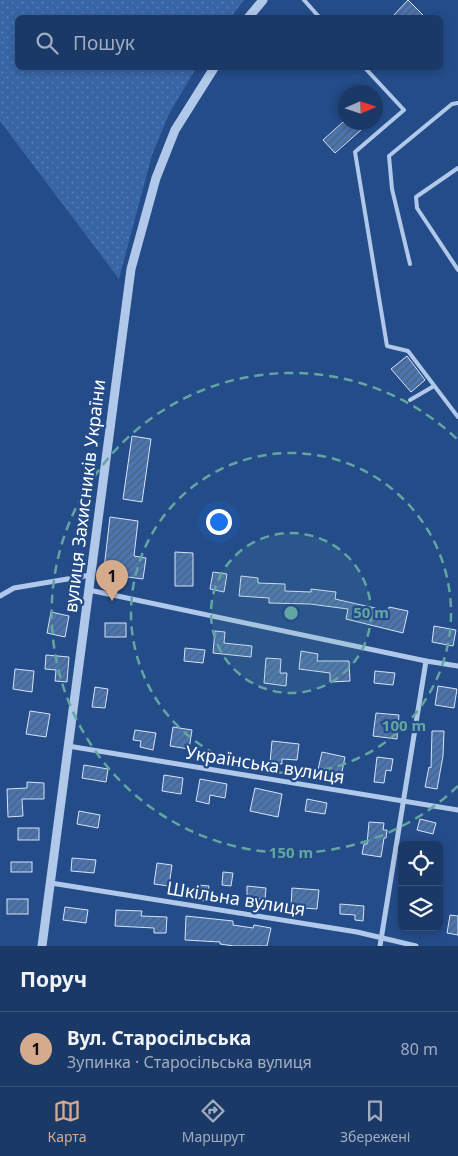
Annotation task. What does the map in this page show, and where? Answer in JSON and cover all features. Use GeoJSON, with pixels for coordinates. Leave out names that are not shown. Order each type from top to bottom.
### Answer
{"type":"FeatureCollection","features":[{"type":"Feature","properties":{"kind":"street"},"geometry":{"type":"LineString","coordinates":[[250,15],[263,0]]}},
{"type":"Feature","properties":{"kind":"street","name":"вулиця Захисників України"},"geometry":{"type":"LineString","coordinates":[[91,574],[131,269],[156,178],[175,130],[213,70]]}},
{"type":"Feature","properties":{"kind":"street"},"geometry":{"type":"LineString","coordinates":[[0,596],[14,588],[91,574],[89,590],[426,661],[458,666]]}},
{"type":"Feature","properties":{"kind":"street","name":"вулиця Захисників України"},"geometry":{"type":"LineString","coordinates":[[42,946],[89,590]]}},
{"type":"Feature","properties":{"kind":"street"},"geometry":{"type":"LineString","coordinates":[[380,946],[426,661]]}},
{"type":"Feature","properties":{"kind":"street","name":"Українська вулиця"},"geometry":{"type":"LineString","coordinates":[[68,746],[458,810]]}},
{"type":"Feature","properties":{"kind":"street","name":"Шкільна вулиця"},"geometry":{"type":"LineString","coordinates":[[51,883],[357,932],[416,946]]}},
{"type":"Feature","properties":{"kind":"lane"},"geometry":{"type":"LineString","coordinates":[[304,0],[317,15]]}},
{"type":"Feature","properties":{"kind":"lane"},"geometry":{"type":"LineString","coordinates":[[367,70],[404,110],[355,152],[387,346],[408,351],[458,417]]}},
{"type":"Feature","properties":{"kind":"lane"},"geometry":{"type":"LineString","coordinates":[[410,264],[392,189],[389,156],[452,104],[458,103]]}},
{"type":"Feature","properties":{"kind":"lane"},"geometry":{"type":"LineString","coordinates":[[458,168],[416,197],[417,208],[458,270]]}},
{"type":"Feature","properties":{"kind":"lane"},"geometry":{"type":"LineString","coordinates":[[410,400],[434,386]]}},
{"type":"Feature","properties":{"kind":"shaded area"},"geometry":{"type":"Polygon","coordinates":[[[0,0],[244,0],[233,15],[15,15],[15,70],[195,70],[169,114],[152,155],[119,279],[0,121],[0,0]]]}},
{"type":"Feature","properties":{"kind":"building"},"geometry":{"type":"Polygon","coordinates":[[[408,0],[423,15],[394,15],[408,0]]]}},
{"type":"Feature","properties":{"kind":"building"},"geometry":{"type":"Polygon","coordinates":[[[338,126],[338,130],[361,130],[335,153],[323,140],[338,126]]]}},
{"type":"Feature","properties":{"kind":"building"},"geometry":{"type":"Polygon","coordinates":[[[407,356],[425,380],[411,392],[391,369],[407,356]]]}},
{"type":"Feature","properties":{"kind":"building"},"geometry":{"type":"Polygon","coordinates":[[[132,436],[151,439],[142,502],[123,499],[132,436]]]}},
{"type":"Feature","properties":{"kind":"building"},"geometry":{"type":"Polygon","coordinates":[[[110,517],[138,521],[134,556],[146,558],[143,579],[112,575],[111,578],[103,577],[110,517]]]}},
{"type":"Feature","properties":{"kind":"building"},"geometry":{"type":"Polygon","coordinates":[[[175,552],[193,553],[193,586],[175,586],[175,552]]]}},
{"type":"Feature","properties":{"kind":"building"},"geometry":{"type":"Polygon","coordinates":[[[213,572],[227,574],[224,592],[210,589],[213,572]]]}},
{"type":"Feature","properties":{"kind":"building"},"geometry":{"type":"Polygon","coordinates":[[[241,576],[258,578],[258,583],[285,584],[285,591],[311,592],[311,589],[336,592],[335,599],[388,611],[389,607],[408,611],[403,633],[346,619],[348,609],[310,604],[269,603],[269,598],[239,596],[241,576]]]}},
{"type":"Feature","properties":{"kind":"building"},"geometry":{"type":"Polygon","coordinates":[[[51,612],[69,616],[65,637],[47,633],[51,612]]]}},
{"type":"Feature","properties":{"kind":"building"},"geometry":{"type":"Polygon","coordinates":[[[105,623],[126,623],[126,637],[105,637],[105,623]]]}},
{"type":"Feature","properties":{"kind":"building"},"geometry":{"type":"Polygon","coordinates":[[[434,626],[456,630],[453,646],[432,642],[434,626]]]}},
{"type":"Feature","properties":{"kind":"building"},"geometry":{"type":"Polygon","coordinates":[[[215,631],[225,632],[224,643],[252,646],[251,657],[213,653],[215,631]]]}},
{"type":"Feature","properties":{"kind":"building"},"geometry":{"type":"Polygon","coordinates":[[[185,648],[205,650],[203,663],[184,661],[185,648]]]}},
{"type":"Feature","properties":{"kind":"building"},"geometry":{"type":"Polygon","coordinates":[[[301,651],[318,654],[317,661],[349,661],[350,681],[330,682],[330,673],[299,669],[301,651]]]}},
{"type":"Feature","properties":{"kind":"building"},"geometry":{"type":"Polygon","coordinates":[[[46,655],[69,657],[67,682],[55,681],[56,670],[45,669],[46,655]]]}},
{"type":"Feature","properties":{"kind":"building"},"geometry":{"type":"Polygon","coordinates":[[[266,658],[281,659],[280,673],[287,673],[286,686],[264,683],[266,658]]]}},
{"type":"Feature","properties":{"kind":"building"},"geometry":{"type":"Polygon","coordinates":[[[15,669],[34,671],[32,692],[13,689],[15,669]]]}},
{"type":"Feature","properties":{"kind":"building"},"geometry":{"type":"Polygon","coordinates":[[[375,671],[395,673],[393,685],[374,683],[375,671]]]}},
{"type":"Feature","properties":{"kind":"building"},"geometry":{"type":"Polygon","coordinates":[[[438,686],[457,689],[454,708],[435,705],[438,686]]]}},
{"type":"Feature","properties":{"kind":"building"},"geometry":{"type":"Polygon","coordinates":[[[95,687],[108,689],[105,708],[92,707],[95,687]]]}},
{"type":"Feature","properties":{"kind":"building"},"geometry":{"type":"Polygon","coordinates":[[[30,711],[50,714],[46,737],[26,734],[30,711]]]}},
{"type":"Feature","properties":{"kind":"building"},"geometry":{"type":"Polygon","coordinates":[[[376,713],[399,715],[397,739],[373,736],[376,713]]]}},
{"type":"Feature","properties":{"kind":"building"},"geometry":{"type":"Polygon","coordinates":[[[173,727],[192,730],[189,749],[170,746],[173,727]]]}},
{"type":"Feature","properties":{"kind":"building"},"geometry":{"type":"Polygon","coordinates":[[[135,730],[156,733],[153,750],[140,747],[141,741],[133,740],[135,730]]]}},
{"type":"Feature","properties":{"kind":"building"},"geometry":{"type":"Polygon","coordinates":[[[432,731],[444,731],[443,756],[437,789],[425,787],[429,767],[431,768],[432,731]]]}},
{"type":"Feature","properties":{"kind":"building"},"geometry":{"type":"Polygon","coordinates":[[[272,741],[299,744],[297,760],[282,759],[282,764],[270,763],[272,741]]]}},
{"type":"Feature","properties":{"kind":"building"},"geometry":{"type":"Polygon","coordinates":[[[322,752],[345,757],[341,776],[326,773],[324,780],[316,778],[322,752]]]}},
{"type":"Feature","properties":{"kind":"building"},"geometry":{"type":"Polygon","coordinates":[[[377,757],[393,759],[391,771],[386,770],[384,783],[374,782],[377,757]]]}},
{"type":"Feature","properties":{"kind":"building"},"geometry":{"type":"Polygon","coordinates":[[[84,765],[108,769],[106,782],[82,778],[84,765]]]}},
{"type":"Feature","properties":{"kind":"building"},"geometry":{"type":"Polygon","coordinates":[[[164,775],[183,778],[181,794],[162,791],[164,775]]]}},
{"type":"Feature","properties":{"kind":"building"},"geometry":{"type":"Polygon","coordinates":[[[200,779],[227,784],[225,798],[210,795],[209,804],[196,801],[200,779]]]}},
{"type":"Feature","properties":{"kind":"building"},"geometry":{"type":"Polygon","coordinates":[[[27,782],[44,783],[44,799],[22,799],[23,816],[8,817],[7,789],[27,788],[27,782]]]}},
{"type":"Feature","properties":{"kind":"building"},"geometry":{"type":"Polygon","coordinates":[[[255,788],[282,794],[278,817],[250,811],[255,788]]]}},
{"type":"Feature","properties":{"kind":"building"},"geometry":{"type":"Polygon","coordinates":[[[307,799],[327,803],[325,814],[305,811],[307,799]]]}},
{"type":"Feature","properties":{"kind":"building"},"geometry":{"type":"Polygon","coordinates":[[[79,811],[100,815],[98,828],[77,824],[79,811]]]}},
{"type":"Feature","properties":{"kind":"building"},"geometry":{"type":"Polygon","coordinates":[[[420,819],[436,823],[433,834],[417,830],[420,819]]]}},
{"type":"Feature","properties":{"kind":"building"},"geometry":{"type":"Polygon","coordinates":[[[369,822],[384,823],[383,830],[387,830],[381,857],[362,854],[364,844],[367,844],[369,822]]]}},
{"type":"Feature","properties":{"kind":"building"},"geometry":{"type":"Polygon","coordinates":[[[18,828],[39,828],[39,840],[18,840],[18,828]]]}},
{"type":"Feature","properties":{"kind":"building"},"geometry":{"type":"Polygon","coordinates":[[[72,858],[96,860],[94,873],[71,871],[72,858]]]}},
{"type":"Feature","properties":{"kind":"building"},"geometry":{"type":"Polygon","coordinates":[[[11,862],[32,862],[32,872],[11,872],[11,862]]]}},
{"type":"Feature","properties":{"kind":"building"},"geometry":{"type":"Polygon","coordinates":[[[157,863],[172,865],[169,886],[154,884],[157,863]]]}},
{"type":"Feature","properties":{"kind":"building"},"geometry":{"type":"Polygon","coordinates":[[[223,872],[233,873],[231,886],[222,885],[223,872]]]}},
{"type":"Feature","properties":{"kind":"building"},"geometry":{"type":"Polygon","coordinates":[[[198,885],[209,886],[207,901],[196,900],[198,885]]]}},
{"type":"Feature","properties":{"kind":"building"},"geometry":{"type":"Polygon","coordinates":[[[247,886],[266,888],[265,899],[247,898],[247,886]]]}},
{"type":"Feature","properties":{"kind":"building"},"geometry":{"type":"Polygon","coordinates":[[[292,888],[319,890],[317,909],[291,907],[292,888]]]}},
{"type":"Feature","properties":{"kind":"building"},"geometry":{"type":"Polygon","coordinates":[[[7,899],[28,899],[28,914],[7,914],[7,899]]]}},
{"type":"Feature","properties":{"kind":"building"},"geometry":{"type":"Polygon","coordinates":[[[340,904],[364,906],[363,921],[355,920],[355,915],[340,914],[340,904]]]}},
{"type":"Feature","properties":{"kind":"building"},"geometry":{"type":"Polygon","coordinates":[[[65,907],[88,910],[86,923],[63,920],[65,907]]]}},
{"type":"Feature","properties":{"kind":"building"},"geometry":{"type":"Polygon","coordinates":[[[116,910],[142,911],[141,916],[167,917],[166,933],[154,933],[154,928],[115,926],[116,910]]]}},
{"type":"Feature","properties":{"kind":"building"},"geometry":{"type":"Polygon","coordinates":[[[450,915],[458,916],[458,935],[447,933],[450,915]]]}},
{"type":"Feature","properties":{"kind":"building"},"geometry":{"type":"Polygon","coordinates":[[[186,916],[233,921],[233,925],[253,928],[254,925],[271,928],[267,946],[234,946],[220,944],[220,942],[185,940],[186,916]]]}},
{"type":"Feature","properties":{"kind":"place","name":"Вул. Старосільська"},"geometry":{"type":"Point","coordinates":[112,601]}}]}
